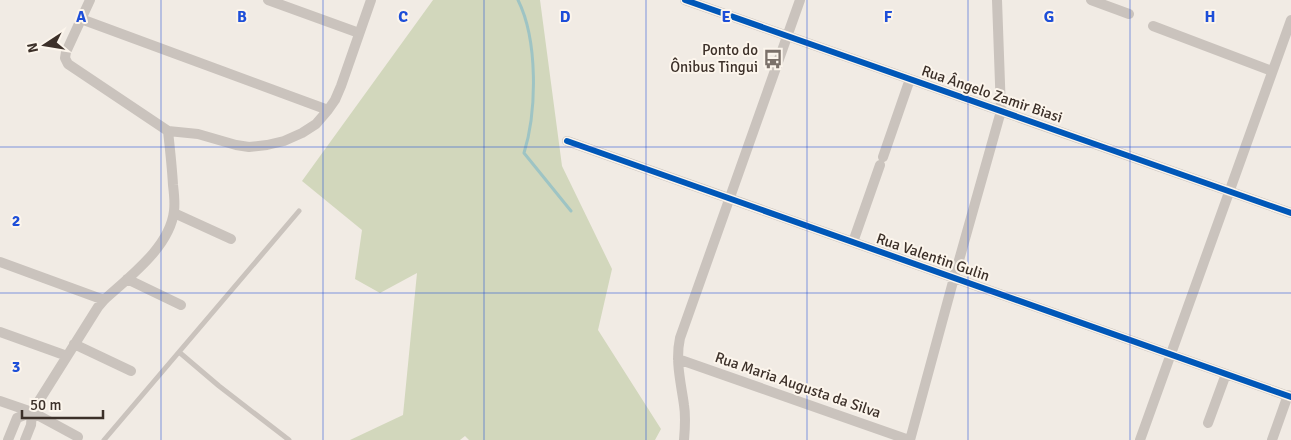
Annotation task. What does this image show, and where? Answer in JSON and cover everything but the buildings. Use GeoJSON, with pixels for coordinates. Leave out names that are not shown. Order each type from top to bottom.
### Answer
{"type":"FeatureCollection","features":[{"type":"Feature","properties":{"kind":"street"},"geometry":{"type":"LineString","coordinates":[[90,0],[66,52],[65,58],[68,64],[168,131],[198,134],[249,147],[267,146],[302,134],[316,124],[328,110],[335,100],[371,0]]}},
{"type":"Feature","properties":{"kind":"street"},"geometry":{"type":"LineString","coordinates":[[268,0],[359,33]]}},
{"type":"Feature","properties":{"kind":"street","name":"Rua Ângelo Zamir Biasi"},"geometry":{"type":"LineString","coordinates":[[685,0],[1291,212]]}},
{"type":"Feature","properties":{"kind":"street"},"geometry":{"type":"LineString","coordinates":[[684,440],[686,426],[678,359],[680,338],[800,0]]}},
{"type":"Feature","properties":{"kind":"street"},"geometry":{"type":"LineString","coordinates":[[909,440],[1001,111],[997,0]]}},
{"type":"Feature","properties":{"kind":"street"},"geometry":{"type":"LineString","coordinates":[[1090,0],[1129,14]]}},
{"type":"Feature","properties":{"kind":"street"},"geometry":{"type":"LineString","coordinates":[[81,19],[328,110]]}},
{"type":"Feature","properties":{"kind":"street"},"geometry":{"type":"LineString","coordinates":[[1140,440],[1291,20]]}},
{"type":"Feature","properties":{"kind":"street"},"geometry":{"type":"LineString","coordinates":[[1153,26],[1272,71]]}},
{"type":"Feature","properties":{"kind":"street"},"geometry":{"type":"LineString","coordinates":[[853,242],[910,79]]}},
{"type":"Feature","properties":{"kind":"street"},"geometry":{"type":"LineString","coordinates":[[25,440],[31,425],[32,412],[104,300],[153,255],[162,244],[174,212],[168,131]]}},
{"type":"Feature","properties":{"kind":"street","name":"Rua Valentin Gulin"},"geometry":{"type":"LineString","coordinates":[[567,141],[1289,396]]}},
{"type":"Feature","properties":{"kind":"street"},"geometry":{"type":"LineString","coordinates":[[174,212],[231,239]]}},
{"type":"Feature","properties":{"kind":"street"},"geometry":{"type":"LineString","coordinates":[[0,262],[104,300]]}},
{"type":"Feature","properties":{"kind":"street"},"geometry":{"type":"LineString","coordinates":[[127,279],[181,305]]}},
{"type":"Feature","properties":{"kind":"street"},"geometry":{"type":"LineString","coordinates":[[0,332],[67,356]]}},
{"type":"Feature","properties":{"kind":"street"},"geometry":{"type":"LineString","coordinates":[[74,344],[130,372]]}},
{"type":"Feature","properties":{"kind":"street","name":"Rua Maria Augusta da Silva"},"geometry":{"type":"LineString","coordinates":[[678,359],[909,440]]}},
{"type":"Feature","properties":{"kind":"street"},"geometry":{"type":"LineString","coordinates":[[1208,422],[1226,374]]}},
{"type":"Feature","properties":{"kind":"street"},"geometry":{"type":"LineString","coordinates":[[1272,440],[1289,396]]}},
{"type":"Feature","properties":{"kind":"street"},"geometry":{"type":"LineString","coordinates":[[0,401],[32,412],[78,437]]}},
{"type":"Feature","properties":{"kind":"street"},"geometry":{"type":"LineString","coordinates":[[8,440],[17,418],[32,412]]}},
{"type":"Feature","properties":{"kind":"lane"},"geometry":{"type":"LineString","coordinates":[[104,440],[299,211]]}},
{"type":"Feature","properties":{"kind":"lane"},"geometry":{"type":"LineString","coordinates":[[178,352],[289,440]]}},
{"type":"Feature","properties":{"kind":"green space"},"geometry":{"type":"Polygon","coordinates":[[[433,0],[540,0],[562,166],[612,269],[598,330],[661,429],[655,440],[469,440],[465,436],[460,440],[350,440],[403,415],[417,273],[380,293],[355,279],[362,230],[302,181],[433,0]]]}},
{"type":"Feature","properties":{"kind":"waterway"},"geometry":{"type":"LineString","coordinates":[[518,0],[525,16],[529,35],[533,76],[531,117],[524,153],[571,211]]}},
{"type":"Feature","properties":{"kind":"cycle path"},"geometry":{"type":"LineString","coordinates":[[685,0],[1291,213]]}},
{"type":"Feature","properties":{"kind":"cycle path"},"geometry":{"type":"LineString","coordinates":[[567,141],[1291,397]]}},
{"type":"Feature","properties":{"kind":"place","name":"Ponto do Ônibus Tingui"},"geometry":{"type":"Point","coordinates":[773,59]}}]}
